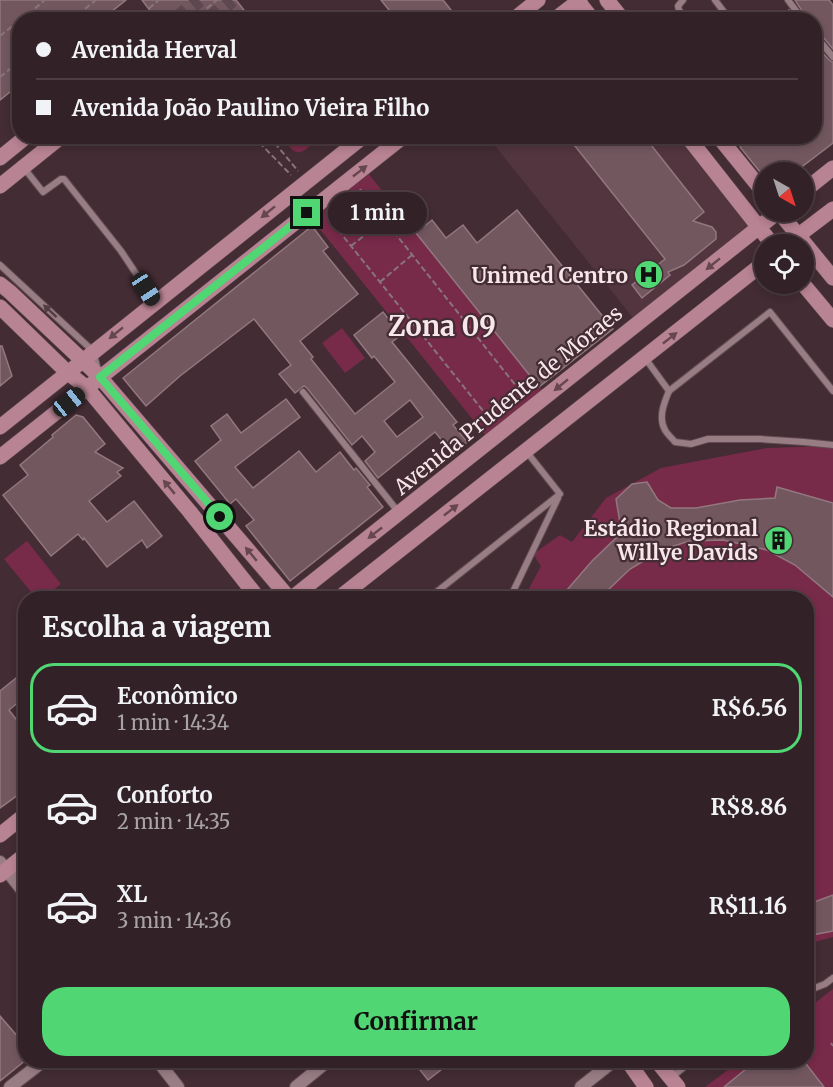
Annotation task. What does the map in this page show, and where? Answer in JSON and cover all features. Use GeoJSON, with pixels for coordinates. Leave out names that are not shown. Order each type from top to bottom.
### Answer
{"type":"FeatureCollection","features":[{"type":"Feature","properties":{"kind":"main road"},"geometry":{"type":"LineString","coordinates":[[523,12],[538,0]]}},
{"type":"Feature","properties":{"kind":"main road"},"geometry":{"type":"LineString","coordinates":[[564,12],[578,0]]}},
{"type":"Feature","properties":{"kind":"main road"},"geometry":{"type":"LineString","coordinates":[[607,0],[617,12]]}},
{"type":"Feature","properties":{"kind":"main road"},"geometry":{"type":"LineString","coordinates":[[0,158],[17,144]]}},
{"type":"Feature","properties":{"kind":"main road"},"geometry":{"type":"LineString","coordinates":[[0,186],[52,144]]}},
{"type":"Feature","properties":{"kind":"main road"},"geometry":{"type":"LineString","coordinates":[[0,427],[354,144]]}},
{"type":"Feature","properties":{"kind":"main road"},"geometry":{"type":"LineString","coordinates":[[0,457],[394,144]]}},
{"type":"Feature","properties":{"kind":"main road"},"geometry":{"type":"LineString","coordinates":[[693,144],[764,234]]}},
{"type":"Feature","properties":{"kind":"main road"},"geometry":{"type":"LineString","coordinates":[[724,144],[754,180]]}},
{"type":"Feature","properties":{"kind":"main road"},"geometry":{"type":"LineString","coordinates":[[814,183],[833,168]]}},
{"type":"Feature","properties":{"kind":"main road"},"geometry":{"type":"LineString","coordinates":[[801,234],[833,209]]}},
{"type":"Feature","properties":{"kind":"main road","name":"Avenida Prudente de Moraes"},"geometry":{"type":"LineString","coordinates":[[299,591],[400,514],[766,222]]}},
{"type":"Feature","properties":{"kind":"main road"},"geometry":{"type":"LineString","coordinates":[[814,260],[833,278]]}},
{"type":"Feature","properties":{"kind":"main road"},"geometry":{"type":"LineString","coordinates":[[348,591],[754,271]]}},
{"type":"Feature","properties":{"kind":"main road"},"geometry":{"type":"LineString","coordinates":[[3,289],[88,356],[100,377],[284,591]]}},
{"type":"Feature","properties":{"kind":"main road"},"geometry":{"type":"LineString","coordinates":[[812,294],[833,321]]}},
{"type":"Feature","properties":{"kind":"main road"},"geometry":{"type":"LineString","coordinates":[[0,307],[67,372],[87,388],[252,591]]}},
{"type":"Feature","properties":{"kind":"main road"},"geometry":{"type":"LineString","coordinates":[[190,512],[193,485]]}},
{"type":"Feature","properties":{"kind":"main road"},"geometry":{"type":"LineString","coordinates":[[0,835],[18,820]]}},
{"type":"Feature","properties":{"kind":"main road"},"geometry":{"type":"LineString","coordinates":[[2,869],[18,859]]}},
{"type":"Feature","properties":{"kind":"main road"},"geometry":{"type":"LineString","coordinates":[[633,1068],[646,1087]]}},
{"type":"Feature","properties":{"kind":"main road"},"geometry":{"type":"LineString","coordinates":[[661,1068],[672,1084]]}},
{"type":"Feature","properties":{"kind":"street"},"geometry":{"type":"LineString","coordinates":[[2,869],[18,886]]}},
{"type":"Feature","properties":{"kind":"street"},"geometry":{"type":"LineString","coordinates":[[10,1087],[35,1068]]}},
{"type":"Feature","properties":{"kind":"street"},"geometry":{"type":"LineString","coordinates":[[163,1068],[178,1087]]}},
{"type":"Feature","properties":{"kind":"street"},"geometry":{"type":"LineString","coordinates":[[296,1087],[319,1068]]}},
{"type":"Feature","properties":{"kind":"street"},"geometry":{"type":"LineString","coordinates":[[581,1087],[605,1068]]}},
{"type":"Feature","properties":{"kind":"lane"},"geometry":{"type":"LineString","coordinates":[[822,44],[833,57]]}},
{"type":"Feature","properties":{"kind":"lane"},"geometry":{"type":"LineString","coordinates":[[24,167],[43,192],[64,179],[121,251],[155,302]]}},
{"type":"Feature","properties":{"kind":"lane"},"geometry":{"type":"LineString","coordinates":[[0,266],[88,356]]}},
{"type":"Feature","properties":{"kind":"lane"},"geometry":{"type":"LineString","coordinates":[[833,391],[770,312],[669,391],[664,402],[662,416],[663,428],[675,441],[691,444],[708,439],[760,439],[833,445]]}},
{"type":"Feature","properties":{"kind":"lane"},"geometry":{"type":"LineString","coordinates":[[645,357],[669,391]]}},
{"type":"Feature","properties":{"kind":"lane"},"geometry":{"type":"LineString","coordinates":[[303,392],[400,514]]}},
{"type":"Feature","properties":{"kind":"lane"},"geometry":{"type":"LineString","coordinates":[[526,451],[560,494]]}},
{"type":"Feature","properties":{"kind":"lane"},"geometry":{"type":"LineString","coordinates":[[438,591],[560,494]]}},
{"type":"Feature","properties":{"kind":"lane"},"geometry":{"type":"LineString","coordinates":[[513,591],[560,494]]}},
{"type":"Feature","properties":{"kind":"lane"},"geometry":{"type":"LineString","coordinates":[[814,988],[833,978]]}},
{"type":"Feature","properties":{"kind":"lane"},"geometry":{"type":"LineString","coordinates":[[672,1084],[686,1068]]}},
{"type":"Feature","properties":{"kind":"path"},"geometry":{"type":"LineString","coordinates":[[30,12],[45,0]]}},
{"type":"Feature","properties":{"kind":"path"},"geometry":{"type":"LineString","coordinates":[[81,12],[96,0]]}},
{"type":"Feature","properties":{"kind":"path"},"geometry":{"type":"LineString","coordinates":[[144,12],[159,0]]}},
{"type":"Feature","properties":{"kind":"path"},"geometry":{"type":"LineString","coordinates":[[203,12],[217,0]]}},
{"type":"Feature","properties":{"kind":"path"},"geometry":{"type":"LineString","coordinates":[[0,36],[12,26]]}},
{"type":"Feature","properties":{"kind":"path"},"geometry":{"type":"LineString","coordinates":[[0,77],[12,67]]}},
{"type":"Feature","properties":{"kind":"path"},"geometry":{"type":"LineString","coordinates":[[262,144],[304,183]]}},
{"type":"Feature","properties":{"kind":"path"},"geometry":{"type":"LineString","coordinates":[[275,144],[304,183]]}},
{"type":"Feature","properties":{"kind":"path"},"geometry":{"type":"LineString","coordinates":[[351,178],[533,407]]}},
{"type":"Feature","properties":{"kind":"path"},"geometry":{"type":"LineString","coordinates":[[317,204],[501,433]]}},
{"type":"Feature","properties":{"kind":"path"},"geometry":{"type":"LineString","coordinates":[[351,246],[384,220]]}},
{"type":"Feature","properties":{"kind":"path"},"geometry":{"type":"LineString","coordinates":[[380,282],[412,255]]}},
{"type":"Feature","properties":{"kind":"shaded area"},"geometry":{"type":"Polygon","coordinates":[[[287,144],[312,144],[304,151],[292,150],[287,144]]]}},
{"type":"Feature","properties":{"kind":"shaded area","name":"Unimed Centro"},"geometry":{"type":"Polygon","coordinates":[[[494,144],[693,144],[759,227],[638,324],[494,144]]]}},
{"type":"Feature","properties":{"kind":"shaded area"},"geometry":{"type":"Polygon","coordinates":[[[364,168],[547,396],[490,441],[307,213],[364,168]]]}},
{"type":"Feature","properties":{"kind":"shaded area"},"geometry":{"type":"Polygon","coordinates":[[[342,328],[365,358],[345,373],[322,343],[342,328]]]}},
{"type":"Feature","properties":{"kind":"shaded area"},"geometry":{"type":"Polygon","coordinates":[[[824,446],[833,448],[833,937],[814,942],[814,591],[528,591],[541,566],[533,554],[560,535],[572,542],[606,498],[661,468],[767,448],[824,446]]]}},
{"type":"Feature","properties":{"kind":"shaded area"},"geometry":{"type":"Polygon","coordinates":[[[27,541],[61,584],[52,591],[30,591],[4,559],[27,541]]]}},
{"type":"Feature","properties":{"kind":"shaded area"},"geometry":{"type":"Polygon","coordinates":[[[833,989],[833,1087],[705,1087],[731,1068],[814,1068],[814,1004],[833,989]]]}},
{"type":"Feature","properties":{"kind":"building"},"geometry":{"type":"Polygon","coordinates":[[[0,0],[126,0],[111,12],[12,12],[12,90],[0,100],[0,0]]]}},
{"type":"Feature","properties":{"kind":"building"},"geometry":{"type":"Polygon","coordinates":[[[142,0],[236,0],[246,12],[151,12],[142,0]]]}},
{"type":"Feature","properties":{"kind":"building"},"geometry":{"type":"Polygon","coordinates":[[[381,0],[443,0],[453,12],[391,12],[381,0]]]}},
{"type":"Feature","properties":{"kind":"building"},"geometry":{"type":"Polygon","coordinates":[[[795,0],[829,0],[833,5],[833,49],[822,36],[822,12],[803,12],[795,0]]]}},
{"type":"Feature","properties":{"kind":"building"},"geometry":{"type":"Polygon","coordinates":[[[822,52],[833,62],[833,143],[808,162],[754,162],[754,164],[740,147],[744,144],[822,144],[822,52]]]}},
{"type":"Feature","properties":{"kind":"building"},"geometry":{"type":"Polygon","coordinates":[[[573,144],[650,144],[704,212],[693,221],[712,227],[716,232],[716,239],[684,265],[668,272],[670,275],[642,298],[632,285],[665,259],[573,144]]]}},
{"type":"Feature","properties":{"kind":"building"},"geometry":{"type":"Polygon","coordinates":[[[517,210],[613,329],[539,387],[416,233],[432,220],[446,238],[463,225],[477,243],[517,210]]]}},
{"type":"Feature","properties":{"kind":"building"},"geometry":{"type":"Polygon","coordinates":[[[312,226],[328,247],[323,251],[358,294],[300,341],[313,357],[311,359],[355,414],[395,382],[354,335],[383,312],[401,335],[392,342],[457,422],[453,425],[467,442],[453,454],[435,432],[378,478],[365,461],[375,452],[362,436],[352,445],[307,388],[304,386],[295,393],[279,374],[291,365],[254,319],[180,376],[146,406],[123,378],[312,226]],[[410,400],[384,421],[397,437],[423,417],[410,400]]]}},
{"type":"Feature","properties":{"kind":"building"},"geometry":{"type":"Polygon","coordinates":[[[0,346],[2,346],[12,376],[0,386],[0,346]]]}},
{"type":"Feature","properties":{"kind":"building"},"geometry":{"type":"Polygon","coordinates":[[[286,399],[300,417],[235,467],[253,488],[299,451],[316,472],[340,452],[370,485],[367,487],[383,507],[290,581],[246,526],[254,520],[236,499],[230,504],[195,461],[221,440],[211,426],[227,414],[241,433],[286,399]]]}},
{"type":"Feature","properties":{"kind":"building"},"geometry":{"type":"Polygon","coordinates":[[[76,415],[83,417],[105,444],[95,452],[123,468],[117,472],[121,476],[89,501],[107,522],[134,501],[162,536],[147,548],[142,540],[107,567],[84,538],[83,540],[78,534],[51,556],[3,495],[28,475],[20,465],[76,415]]]}},
{"type":"Feature","properties":{"kind":"building","name":"Estádio Regional Willye Davids"},"geometry":{"type":"Polygon","coordinates":[[[647,482],[658,500],[671,508],[696,508],[740,500],[775,498],[777,487],[833,503],[833,597],[795,565],[767,550],[723,540],[689,541],[662,550],[630,569],[607,591],[567,591],[592,561],[617,537],[620,523],[616,499],[632,484],[647,482]]]}},
{"type":"Feature","properties":{"kind":"building"},"geometry":{"type":"Polygon","coordinates":[[[18,676],[18,703],[9,710],[18,722],[18,795],[0,808],[0,691],[18,676]]]}},
{"type":"Feature","properties":{"kind":"building"},"geometry":{"type":"Polygon","coordinates":[[[833,895],[833,931],[814,935],[814,901],[833,895]]]}},
{"type":"Feature","properties":{"kind":"building"},"geometry":{"type":"Polygon","coordinates":[[[0,1016],[18,1037],[18,1066],[0,1081],[0,1016]]]}},
{"type":"Feature","properties":{"kind":"building"},"geometry":{"type":"Polygon","coordinates":[[[418,1068],[441,1068],[442,1069],[428,1080],[418,1068]]]}},
{"type":"Feature","properties":{"kind":"building"},"geometry":{"type":"Polygon","coordinates":[[[747,1068],[809,1068],[824,1087],[724,1087],[747,1068]]]}},
{"type":"Feature","properties":{"kind":"tunnel"},"geometry":{"type":"LineString","coordinates":[[185,12],[199,0]]}},
{"type":"Feature","properties":{"kind":"tunnel"},"geometry":{"type":"LineString","coordinates":[[218,12],[232,0]]}},
{"type":"Feature","properties":{"kind":"place","name":"Unimed Centro"},"geometry":{"type":"Point","coordinates":[649,275]}},
{"type":"Feature","properties":{"kind":"place","name":"Estádio Regional Willye Davids"},"geometry":{"type":"Point","coordinates":[779,540]}},
{"type":"Feature","properties":{"kind":"district","name":"Zona 09"},"geometry":{"type":"Point","coordinates":[442,326]}},
{"type":"Feature","properties":{"kind":"route"},"geometry":{"type":"LineString","coordinates":[[220,517],[100,377],[307,213]]}}]}
